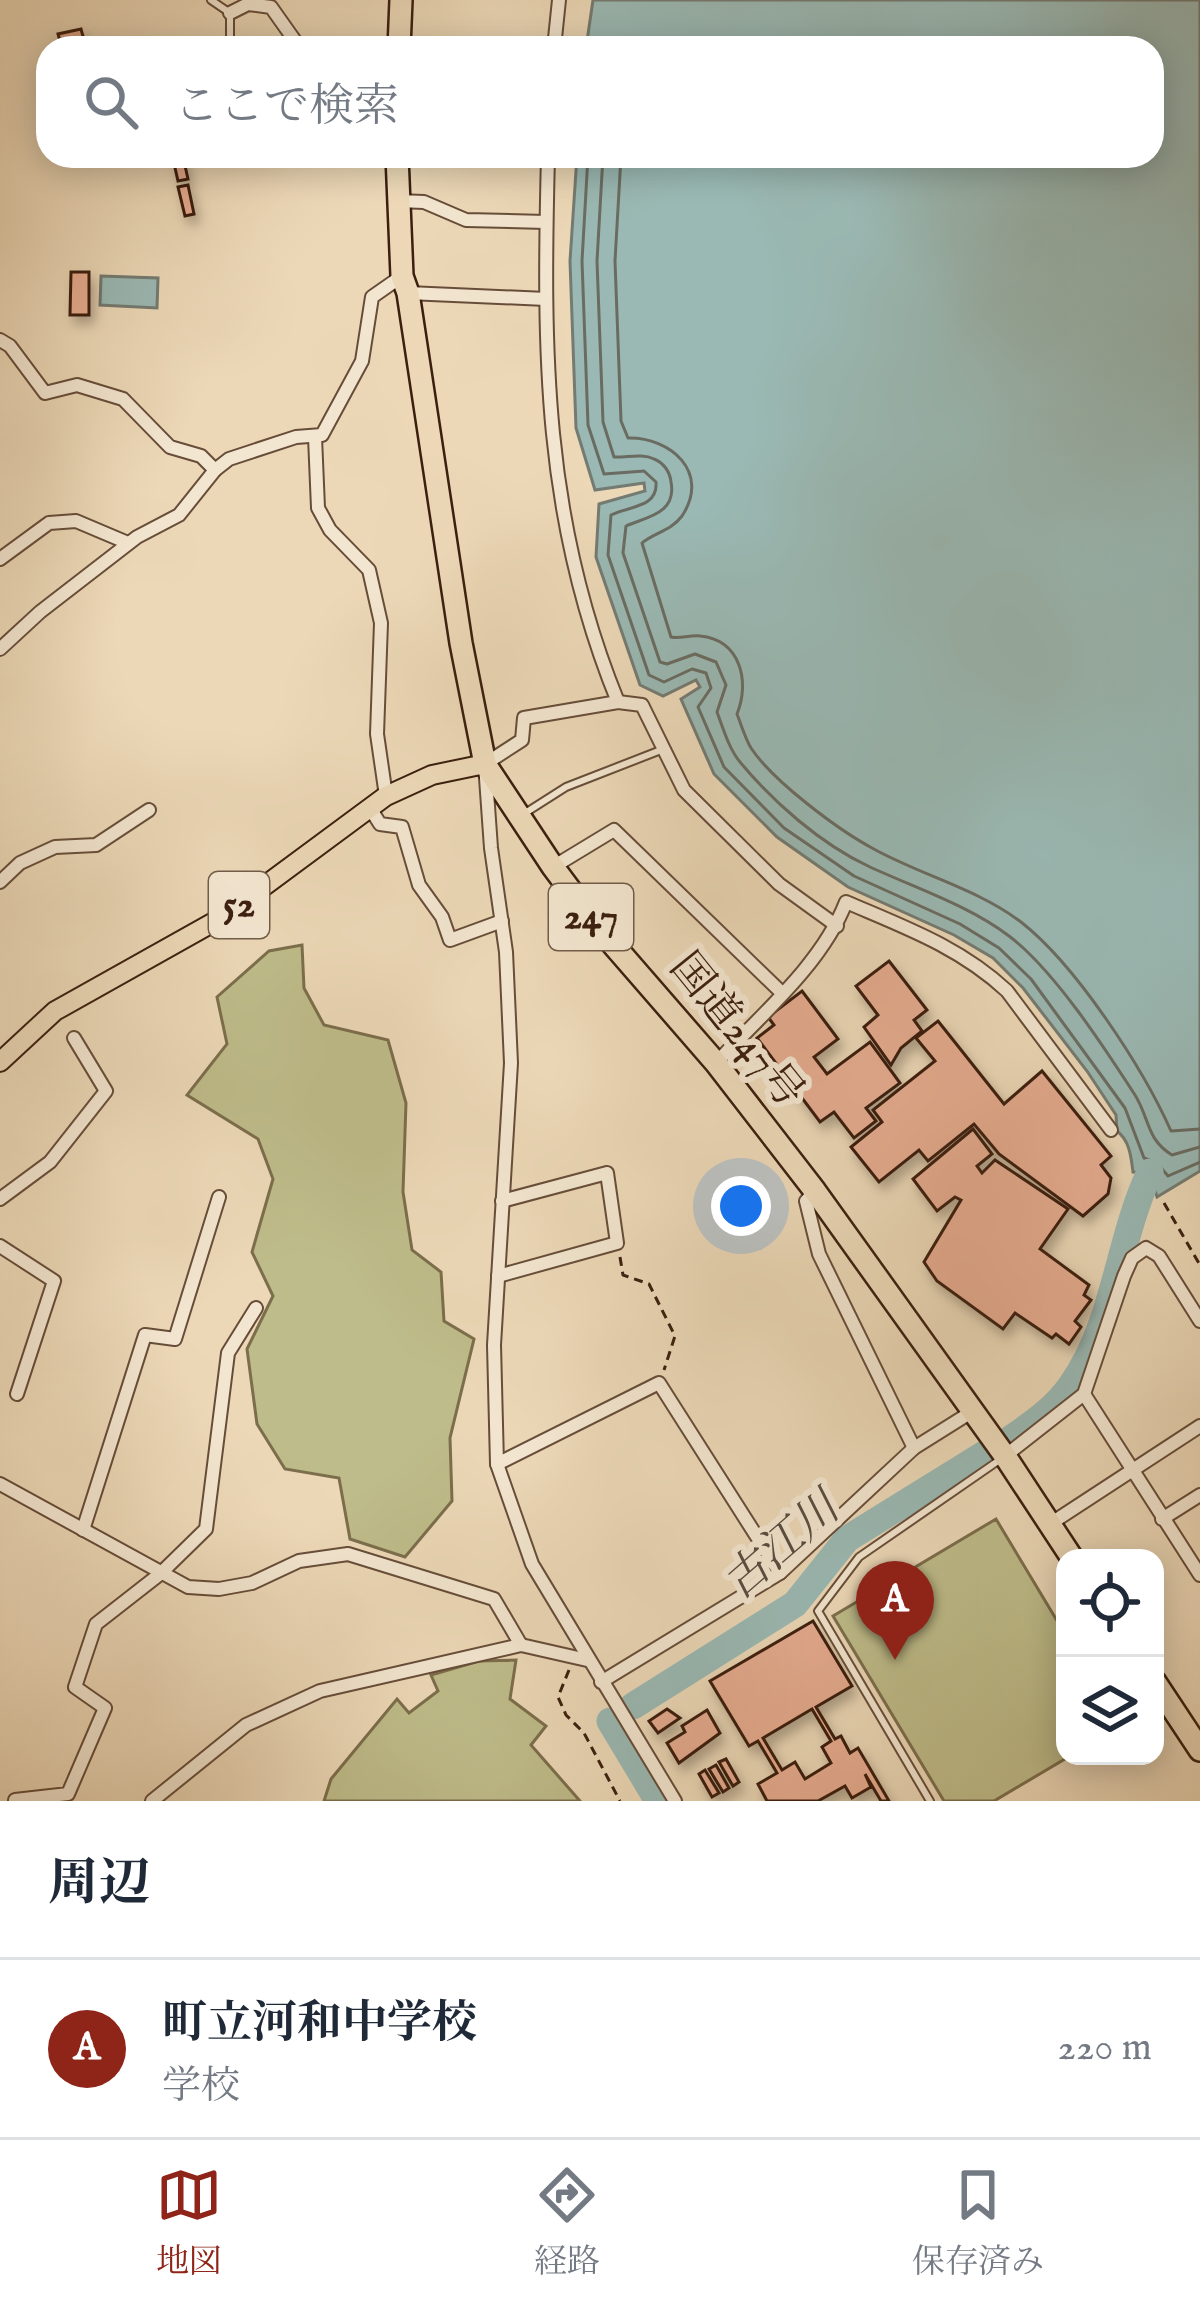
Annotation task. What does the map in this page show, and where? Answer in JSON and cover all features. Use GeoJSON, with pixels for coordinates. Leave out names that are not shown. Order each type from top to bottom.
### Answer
{"type":"FeatureCollection","features":[{"type":"Feature","properties":{"kind":"highway"},"geometry":{"type":"LineString","coordinates":[[400,36],[401,0]]}},
{"type":"Feature","properties":{"kind":"highway","name":"国道247号"},"geometry":{"type":"LineString","coordinates":[[398,168],[405,284],[461,643],[485,764],[597,926],[716,1063],[815,1191],[974,1411],[1066,1549]]}},
{"type":"Feature","properties":{"kind":"highway"},"geometry":{"type":"LineString","coordinates":[[1164,1696],[1200,1750]]}},
{"type":"Feature","properties":{"kind":"main road","name":"52"},"geometry":{"type":"LineString","coordinates":[[0,1061],[55,1011],[221,918],[378,802],[432,775],[485,764]]}},
{"type":"Feature","properties":{"kind":"street"},"geometry":{"type":"LineString","coordinates":[[555,36],[559,0]]}},
{"type":"Feature","properties":{"kind":"street"},"geometry":{"type":"LineString","coordinates":[[230,13],[248,4],[272,7],[292,36]]}},
{"type":"Feature","properties":{"kind":"street"},"geometry":{"type":"LineString","coordinates":[[548,168],[551,445],[566,539],[594,643],[618,702]]}},
{"type":"Feature","properties":{"kind":"street"},"geometry":{"type":"LineString","coordinates":[[397,200],[424,202],[466,220],[546,222]]}},
{"type":"Feature","properties":{"kind":"street"},"geometry":{"type":"LineString","coordinates":[[502,921],[450,940],[442,917],[418,884],[402,827],[380,824],[381,623],[369,570],[330,530],[318,508],[315,437],[329,423],[362,361],[373,298],[405,284],[546,299]]}},
{"type":"Feature","properties":{"kind":"street"},"geometry":{"type":"LineString","coordinates":[[0,340],[10,346],[45,393],[76,386],[123,399],[170,447],[201,456],[215,470]]}},
{"type":"Feature","properties":{"kind":"street"},"geometry":{"type":"LineString","coordinates":[[0,649],[128,544],[178,515],[229,459],[296,436],[315,437]]}},
{"type":"Feature","properties":{"kind":"street"},"geometry":{"type":"LineString","coordinates":[[0,559],[49,523],[76,520],[128,544]]}},
{"type":"Feature","properties":{"kind":"street"},"geometry":{"type":"LineString","coordinates":[[674,1801],[601,1682],[581,1659],[532,1564],[497,1465],[494,1345],[511,1063],[485,764],[522,740],[524,718],[618,702],[641,705],[684,790],[779,884],[837,926]]}},
{"type":"Feature","properties":{"kind":"street"},"geometry":{"type":"LineString","coordinates":[[0,882],[20,863],[55,847],[96,845],[148,810]]}},
{"type":"Feature","properties":{"kind":"street"},"geometry":{"type":"LineString","coordinates":[[553,867],[614,830],[782,993]]}},
{"type":"Feature","properties":{"kind":"street"},"geometry":{"type":"LineString","coordinates":[[716,1063],[837,926],[846,902],[950,946],[986,971],[1007,991],[1111,1130]]}},
{"type":"Feature","properties":{"kind":"street"},"geometry":{"type":"LineString","coordinates":[[0,1199],[50,1162],[106,1091],[74,1038]]}},
{"type":"Feature","properties":{"kind":"street"},"geometry":{"type":"LineString","coordinates":[[498,1276],[617,1243],[607,1173],[502,1201]]}},
{"type":"Feature","properties":{"kind":"street"},"geometry":{"type":"LineString","coordinates":[[815,1191],[806,1202],[819,1254],[914,1448]]}},
{"type":"Feature","properties":{"kind":"street"},"geometry":{"type":"LineString","coordinates":[[83,1530],[145,1335],[175,1340],[219,1197]]}},
{"type":"Feature","properties":{"kind":"street"},"geometry":{"type":"LineString","coordinates":[[0,1246],[54,1281],[17,1394]]}},
{"type":"Feature","properties":{"kind":"street"},"geometry":{"type":"LineString","coordinates":[[1005,1456],[1084,1394],[1124,1276],[1132,1258],[1146,1247],[1159,1256],[1200,1321]]}},
{"type":"Feature","properties":{"kind":"street"},"geometry":{"type":"LineString","coordinates":[[14,1801],[68,1795],[105,1708],[75,1687],[96,1624],[160,1574],[206,1528],[228,1353],[256,1308]]}},
{"type":"Feature","properties":{"kind":"street"},"geometry":{"type":"LineString","coordinates":[[497,1465],[659,1383],[780,1573]]}},
{"type":"Feature","properties":{"kind":"street"},"geometry":{"type":"LineString","coordinates":[[1084,1394],[1200,1574]]}},
{"type":"Feature","properties":{"kind":"street"},"geometry":{"type":"LineString","coordinates":[[601,1682],[780,1573],[914,1448],[974,1411]]}},
{"type":"Feature","properties":{"kind":"street"},"geometry":{"type":"LineString","coordinates":[[1050,1524],[1200,1426]]}},
{"type":"Feature","properties":{"kind":"street"},"geometry":{"type":"LineString","coordinates":[[1,1487],[188,1587],[219,1589],[252,1583],[299,1561],[349,1554],[494,1599],[520,1645]]}},
{"type":"Feature","properties":{"kind":"street"},"geometry":{"type":"LineString","coordinates":[[1162,1519],[1200,1495]]}},
{"type":"Feature","properties":{"kind":"street"},"geometry":{"type":"LineString","coordinates":[[1187,1554],[1200,1546]]}},
{"type":"Feature","properties":{"kind":"street"},"geometry":{"type":"LineString","coordinates":[[152,1801],[247,1725],[320,1691],[520,1645],[581,1659]]}},
{"type":"Feature","properties":{"kind":"lane"},"geometry":{"type":"LineString","coordinates":[[211,0],[230,13],[230,36]]}},
{"type":"Feature","properties":{"kind":"lane"},"geometry":{"type":"LineString","coordinates":[[518,817],[566,787],[662,750]]}},
{"type":"Feature","properties":{"kind":"lane"},"geometry":{"type":"LineString","coordinates":[[930,1801],[818,1610],[859,1557],[1005,1456]]}},
{"type":"Feature","properties":{"kind":"path"},"geometry":{"type":"LineString","coordinates":[[1164,1204],[1200,1265]]}},
{"type":"Feature","properties":{"kind":"path"},"geometry":{"type":"LineString","coordinates":[[617,1243],[622,1275],[650,1284],[676,1336],[659,1383]]}},
{"type":"Feature","properties":{"kind":"path"},"geometry":{"type":"LineString","coordinates":[[581,1659],[558,1697],[566,1715],[584,1733],[620,1801]]}},
{"type":"Feature","properties":{"kind":"shaded area"},"geometry":{"type":"Polygon","coordinates":[[[302,945],[304,988],[324,1025],[388,1040],[406,1103],[403,1192],[412,1250],[441,1272],[444,1321],[474,1339],[450,1438],[452,1501],[405,1557],[350,1539],[339,1478],[285,1469],[257,1424],[247,1349],[273,1296],[252,1252],[273,1179],[258,1139],[187,1095],[227,1044],[217,997],[269,951],[302,945]]]}},
{"type":"Feature","properties":{"kind":"shaded area"},"geometry":{"type":"Polygon","coordinates":[[[996,1519],[1056,1619],[1056,1764],[994,1801],[944,1801],[833,1616],[996,1519]]]}},
{"type":"Feature","properties":{"kind":"shaded area"},"geometry":{"type":"Polygon","coordinates":[[[516,1660],[510,1699],[546,1726],[531,1745],[580,1801],[324,1801],[331,1779],[397,1699],[409,1713],[438,1691],[431,1675],[479,1661],[516,1660]]]}},
{"type":"Feature","properties":{"kind":"water"},"geometry":{"type":"Polygon","coordinates":[[[593,0],[1200,0],[1200,1171],[1157,1197],[1150,1173],[1133,1172],[1127,1144],[1117,1131],[1116,1115],[1087,1071],[1023,988],[993,958],[848,887],[777,837],[714,774],[681,699],[700,687],[696,680],[663,696],[640,685],[596,557],[599,504],[645,491],[644,483],[595,490],[576,428],[570,261],[576,168],[1164,168],[1164,36],[588,36],[593,0]]]}},
{"type":"Feature","properties":{"kind":"water"},"geometry":{"type":"Polygon","coordinates":[[[101,276],[158,278],[157,308],[100,305],[101,276]]]}},
{"type":"Feature","properties":{"kind":"building"},"geometry":{"type":"Polygon","coordinates":[[[81,29],[83,36],[59,36],[81,29]]]}},
{"type":"Feature","properties":{"kind":"building"},"geometry":{"type":"Polygon","coordinates":[[[175,168],[186,168],[188,179],[178,181],[175,168]]]}},
{"type":"Feature","properties":{"kind":"building"},"geometry":{"type":"Polygon","coordinates":[[[188,185],[194,214],[185,216],[178,187],[188,185]]]}},
{"type":"Feature","properties":{"kind":"building"},"geometry":{"type":"Polygon","coordinates":[[[71,272],[89,272],[89,315],[70,315],[71,272]]]}},
{"type":"Feature","properties":{"kind":"building"},"geometry":{"type":"Polygon","coordinates":[[[889,961],[927,1010],[914,1020],[922,1031],[901,1048],[891,1065],[864,1027],[878,1015],[856,986],[889,961]]]}},
{"type":"Feature","properties":{"kind":"building"},"geometry":{"type":"Polygon","coordinates":[[[802,991],[838,1039],[814,1057],[827,1074],[870,1042],[900,1083],[866,1108],[876,1121],[854,1138],[834,1112],[820,1122],[757,1038],[774,1025],[768,1017],[802,991]]]}},
{"type":"Feature","properties":{"kind":"building"},"geometry":{"type":"Polygon","coordinates":[[[938,1021],[1004,1104],[1042,1071],[1111,1156],[1101,1165],[1111,1178],[1108,1194],[1083,1216],[999,1154],[974,1124],[928,1161],[919,1150],[879,1182],[851,1147],[882,1122],[873,1110],[935,1061],[916,1038],[938,1021]]]}},
{"type":"Feature","properties":{"kind":"building"},"geometry":{"type":"Polygon","coordinates":[[[973,1129],[992,1154],[977,1166],[982,1173],[995,1160],[1068,1209],[1040,1249],[1089,1285],[1084,1295],[1091,1300],[1075,1321],[1081,1327],[1069,1344],[1015,1313],[1003,1329],[937,1281],[924,1262],[961,1200],[955,1197],[937,1211],[913,1179],[973,1129]]]}},
{"type":"Feature","properties":{"kind":"building"},"geometry":{"type":"Polygon","coordinates":[[[813,1621],[852,1686],[816,1707],[835,1739],[841,1736],[850,1753],[858,1748],[889,1801],[881,1801],[865,1774],[871,1787],[852,1798],[845,1786],[818,1801],[767,1801],[758,1784],[777,1773],[758,1741],[749,1746],[710,1681],[813,1621]],[[812,1709],[763,1738],[782,1770],[795,1762],[805,1779],[831,1763],[822,1747],[831,1741],[812,1709]]]}},
{"type":"Feature","properties":{"kind":"building"},"geometry":{"type":"Polygon","coordinates":[[[667,1709],[680,1718],[658,1733],[649,1721],[667,1709]]]}},
{"type":"Feature","properties":{"kind":"building"},"geometry":{"type":"Polygon","coordinates":[[[707,1710],[720,1733],[679,1763],[667,1743],[707,1710]]]}},
{"type":"Feature","properties":{"kind":"building"},"geometry":{"type":"Polygon","coordinates":[[[726,1759],[739,1782],[733,1786],[719,1762],[726,1759]]]}},
{"type":"Feature","properties":{"kind":"building"},"geometry":{"type":"Polygon","coordinates":[[[716,1765],[729,1788],[723,1792],[709,1769],[716,1765]]]}},
{"type":"Feature","properties":{"kind":"building"},"geometry":{"type":"Polygon","coordinates":[[[705,1770],[719,1793],[712,1797],[699,1774],[705,1770]]]}},
{"type":"Feature","properties":{"kind":"waterway","name":"古江川"},"geometry":{"type":"LineString","coordinates":[[1009,1440],[1059,1401],[1086,1360],[1150,1172]]}},
{"type":"Feature","properties":{"kind":"waterway","name":"古江川"},"geometry":{"type":"LineString","coordinates":[[633,1706],[795,1604],[847,1539],[986,1453]]}},
{"type":"Feature","properties":{"kind":"waterway","name":"古江川"},"geometry":{"type":"LineString","coordinates":[[610,1721],[658,1801]]}},
{"type":"Feature","properties":{"kind":"place","name":"町立河和中学校"},"geometry":{"type":"Point","coordinates":[895,1660]}}]}
